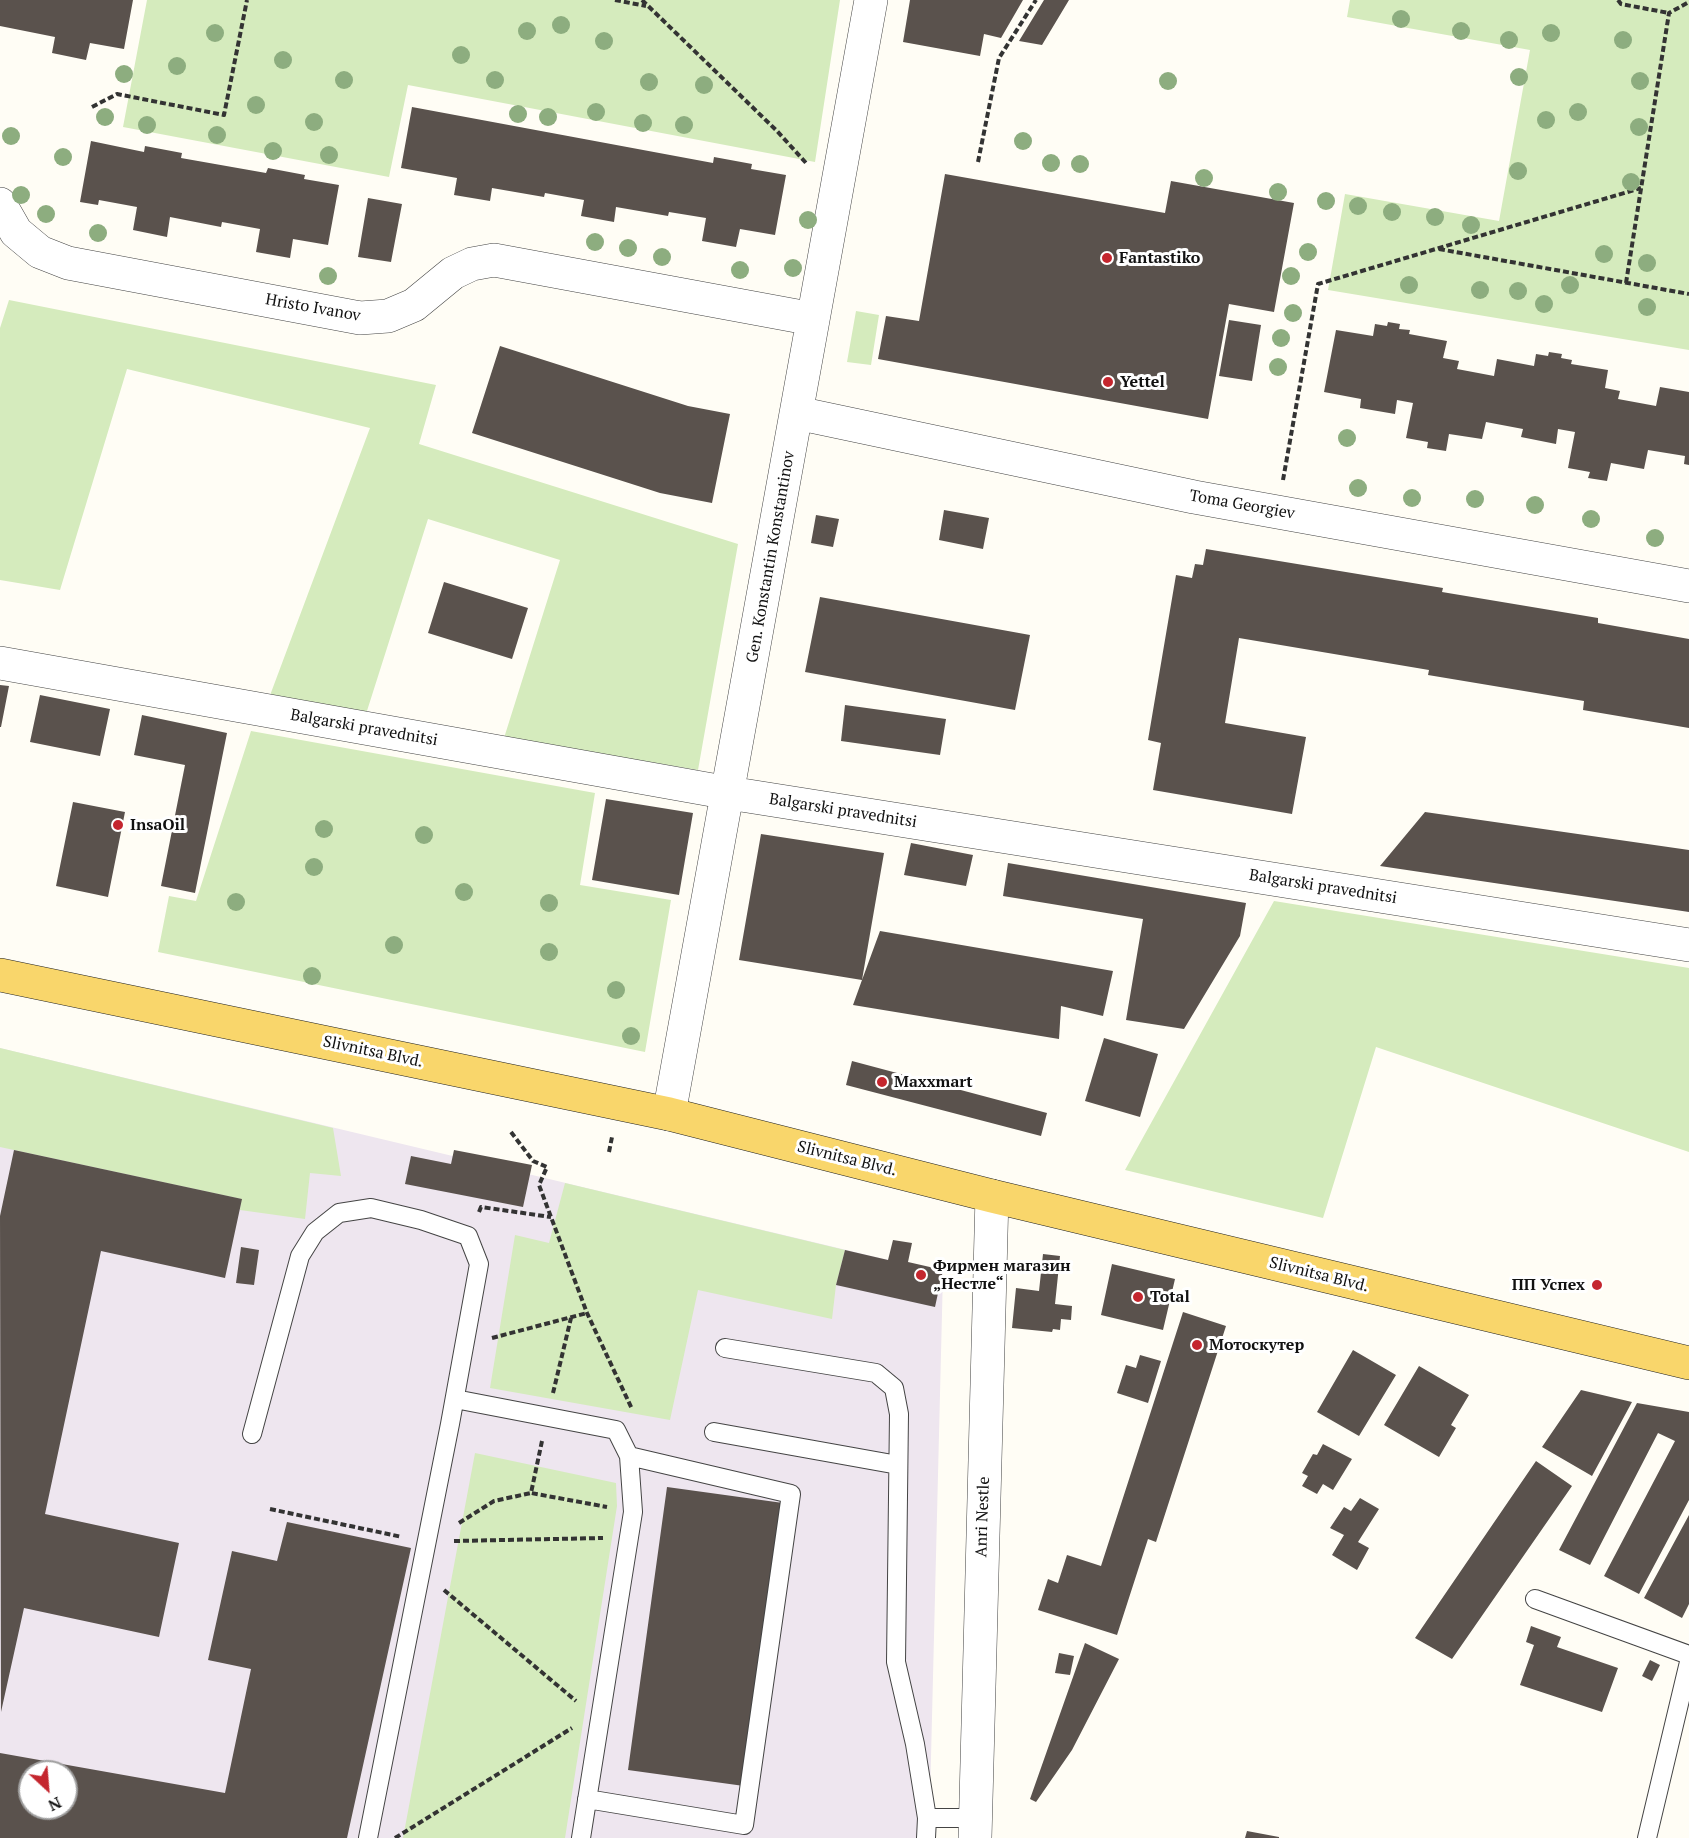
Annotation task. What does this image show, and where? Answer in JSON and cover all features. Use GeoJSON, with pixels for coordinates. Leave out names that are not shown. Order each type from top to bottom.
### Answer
{"type":"FeatureCollection","features":[{"type":"Feature","properties":{"kind":"main road","name":"Slivnitsa Blvd."},"geometry":{"type":"LineString","coordinates":[[0,975],[669,1114],[992,1196],[1689,1363]]}},
{"type":"Feature","properties":{"kind":"street","name":"Gen. Konstantin Konstantinov"},"geometry":{"type":"LineString","coordinates":[[669,1114],[871,0]]}},
{"type":"Feature","properties":{"kind":"street","name":"Hristo Ivanov"},"geometry":{"type":"LineString","coordinates":[[0,204],[16,232],[40,252],[68,263],[360,318],[388,315],[414,305],[453,273],[472,264],[494,260],[813,320]]}},
{"type":"Feature","properties":{"kind":"street","name":"Toma Georgiev"},"geometry":{"type":"LineString","coordinates":[[797,413],[1029,463],[1277,512],[1689,586]]}},
{"type":"Feature","properties":{"kind":"street","name":"Balgarski pravednitsi"},"geometry":{"type":"LineString","coordinates":[[0,663],[729,793],[1689,945]]}},
{"type":"Feature","properties":{"kind":"street","name":"Anri Nestle"},"geometry":{"type":"LineString","coordinates":[[975,1828],[992,1196]]}},
{"type":"Feature","properties":{"kind":"lane"},"geometry":{"type":"LineString","coordinates":[[252,1434],[300,1256],[315,1232],[339,1213],[371,1208],[421,1220],[468,1236],[479,1264],[422,1571],[368,1838]]}},
{"type":"Feature","properties":{"kind":"lane"},"geometry":{"type":"LineString","coordinates":[[725,1348],[876,1373],[894,1388],[899,1414],[896,1662],[915,1744],[927,1818],[926,1838]]}},
{"type":"Feature","properties":{"kind":"lane"},"geometry":{"type":"LineString","coordinates":[[455,1399],[616,1430],[635,1458],[633,1512],[581,1838]]}},
{"type":"Feature","properties":{"kind":"lane"},"geometry":{"type":"LineString","coordinates":[[714,1432],[898,1465]]}},
{"type":"Feature","properties":{"kind":"lane"},"geometry":{"type":"LineString","coordinates":[[587,1799],[744,1825],[791,1494],[635,1458]]}},
{"type":"Feature","properties":{"kind":"lane"},"geometry":{"type":"LineString","coordinates":[[1535,1599],[1689,1655]]}},
{"type":"Feature","properties":{"kind":"lane"},"geometry":{"type":"LineString","coordinates":[[1647,1838],[1689,1662]]}},
{"type":"Feature","properties":{"kind":"lane"},"geometry":{"type":"LineString","coordinates":[[927,1818],[975,1828]]}},
{"type":"Feature","properties":{"kind":"path"},"geometry":{"type":"LineString","coordinates":[[92,107],[117,94],[224,115],[247,0]]}},
{"type":"Feature","properties":{"kind":"path"},"geometry":{"type":"LineString","coordinates":[[615,0],[648,6]]}},
{"type":"Feature","properties":{"kind":"path"},"geometry":{"type":"LineString","coordinates":[[642,0],[777,131],[836,195]]}},
{"type":"Feature","properties":{"kind":"path"},"geometry":{"type":"LineString","coordinates":[[978,162],[999,58],[1036,0]]}},
{"type":"Feature","properties":{"kind":"path"},"geometry":{"type":"LineString","coordinates":[[1618,0],[1621,4],[1669,13],[1689,2]]}},
{"type":"Feature","properties":{"kind":"path"},"geometry":{"type":"LineString","coordinates":[[1626,283],[1669,13]]}},
{"type":"Feature","properties":{"kind":"path"},"geometry":{"type":"LineString","coordinates":[[1277,512],[1318,284],[1641,188]]}},
{"type":"Feature","properties":{"kind":"path"},"geometry":{"type":"LineString","coordinates":[[1437,249],[1689,294]]}},
{"type":"Feature","properties":{"kind":"path"},"geometry":{"type":"LineString","coordinates":[[511,1132],[533,1161],[547,1167],[540,1185],[587,1313],[632,1408],[635,1458]]}},
{"type":"Feature","properties":{"kind":"path"},"geometry":{"type":"LineString","coordinates":[[609,1152],[612,1136]]}},
{"type":"Feature","properties":{"kind":"path"},"geometry":{"type":"LineString","coordinates":[[468,1236],[481,1207],[552,1218]]}},
{"type":"Feature","properties":{"kind":"path"},"geometry":{"type":"LineString","coordinates":[[464,1345],[587,1313]]}},
{"type":"Feature","properties":{"kind":"path"},"geometry":{"type":"LineString","coordinates":[[427,1542],[495,1501],[531,1493]]}},
{"type":"Feature","properties":{"kind":"path"},"geometry":{"type":"LineString","coordinates":[[270,1509],[427,1542],[629,1538]]}},
{"type":"Feature","properties":{"kind":"path"},"geometry":{"type":"LineString","coordinates":[[422,1571],[599,1721]]}},
{"type":"Feature","properties":{"kind":"path"},"geometry":{"type":"LineString","coordinates":[[394,1838],[571,1728],[599,1721]]}},
{"type":"Feature","properties":{"kind":"shaded area"},"geometry":{"type":"Polygon","coordinates":[[[0,1048],[943,1273],[929,1838],[0,1838],[0,1048]]]}},
{"type":"Feature","properties":{"kind":"green space"},"geometry":{"type":"Polygon","coordinates":[[[147,0],[840,0],[815,162],[408,85],[389,177],[123,127],[147,0]]]}},
{"type":"Feature","properties":{"kind":"green space"},"geometry":{"type":"Polygon","coordinates":[[[1350,0],[1689,0],[1689,350],[1328,290],[1345,194],[1499,221],[1530,50],[1347,17],[1350,0]]]}},
{"type":"Feature","properties":{"kind":"green space"},"geometry":{"type":"Polygon","coordinates":[[[9,300],[436,385],[419,444],[738,544],[698,770],[504,738],[560,560],[428,519],[366,714],[269,698],[370,428],[127,369],[60,590],[0,580],[0,328],[9,300]]]}},
{"type":"Feature","properties":{"kind":"green space"},"geometry":{"type":"Polygon","coordinates":[[[856,311],[879,315],[871,365],[847,362],[856,311]]]}},
{"type":"Feature","properties":{"kind":"green space"},"geometry":{"type":"Polygon","coordinates":[[[251,731],[595,793],[580,885],[671,900],[645,1052],[158,952],[169,896],[196,901],[251,731]]]}},
{"type":"Feature","properties":{"kind":"green space"},"geometry":{"type":"Polygon","coordinates":[[[1274,901],[1689,968],[1689,1152],[1376,1047],[1323,1218],[1125,1170],[1274,901]]]}},
{"type":"Feature","properties":{"kind":"green space"},"geometry":{"type":"Polygon","coordinates":[[[0,1048],[333,1128],[341,1176],[310,1173],[305,1219],[240,1210],[241,1199],[0,1147],[0,1048]]]}},
{"type":"Feature","properties":{"kind":"green space"},"geometry":{"type":"Polygon","coordinates":[[[565,1183],[845,1250],[836,1285],[832,1319],[698,1290],[670,1420],[490,1388],[515,1235],[549,1243],[565,1183]]]}},
{"type":"Feature","properties":{"kind":"green space"},"geometry":{"type":"Polygon","coordinates":[[[475,1453],[616,1483],[617,1506],[565,1838],[403,1838],[475,1453]]]}},
{"type":"Feature","properties":{"kind":"building"},"geometry":{"type":"Polygon","coordinates":[[[0,0],[133,0],[124,49],[90,43],[86,60],[52,53],[55,37],[0,26],[0,0]]]}},
{"type":"Feature","properties":{"kind":"building"},"geometry":{"type":"Polygon","coordinates":[[[910,0],[1023,0],[1001,38],[984,34],[980,56],[903,42],[910,0]]]}},
{"type":"Feature","properties":{"kind":"building"},"geometry":{"type":"Polygon","coordinates":[[[1044,0],[1069,0],[1042,45],[1019,41],[1044,0]]]}},
{"type":"Feature","properties":{"kind":"building"},"geometry":{"type":"Polygon","coordinates":[[[412,107],[713,163],[714,157],[752,164],[751,169],[786,175],[775,235],[740,229],[736,247],[702,241],[706,218],[669,212],[668,216],[616,207],[614,222],[581,216],[584,200],[545,193],[544,197],[492,188],[490,201],[454,195],[457,178],[401,168],[412,107]]]}},
{"type":"Feature","properties":{"kind":"building"},"geometry":{"type":"Polygon","coordinates":[[[91,141],[144,152],[145,146],[182,153],[181,158],[266,173],[268,168],[305,175],[304,179],[339,185],[328,245],[293,239],[290,258],[256,252],[260,229],[222,222],[221,227],[170,217],[167,237],[133,230],[137,207],[99,200],[98,205],[80,202],[91,141]]]}},
{"type":"Feature","properties":{"kind":"building","name":"Fantastiko"},"geometry":{"type":"Polygon","coordinates":[[[945,174],[1165,213],[1171,181],[1294,203],[1274,312],[1229,304],[1208,419],[878,359],[886,316],[919,321],[945,174]]]}},
{"type":"Feature","properties":{"kind":"building"},"geometry":{"type":"Polygon","coordinates":[[[368,198],[402,204],[391,262],[358,257],[368,198]]]}},
{"type":"Feature","properties":{"kind":"building"},"geometry":{"type":"Polygon","coordinates":[[[1229,320],[1261,325],[1252,381],[1219,376],[1229,320]]]}},
{"type":"Feature","properties":{"kind":"building"},"geometry":{"type":"Polygon","coordinates":[[[1388,322],[1400,324],[1399,329],[1410,330],[1409,334],[1447,341],[1443,358],[1459,361],[1457,369],[1494,376],[1497,359],[1534,366],[1536,354],[1548,356],[1549,352],[1562,354],[1561,358],[1572,360],[1571,364],[1608,370],[1605,388],[1620,391],[1618,399],[1656,406],[1660,387],[1689,392],[1689,465],[1684,464],[1685,456],[1648,450],[1644,469],[1611,463],[1607,481],[1588,478],[1590,472],[1568,468],[1575,432],[1558,429],[1556,444],[1521,437],[1523,429],[1486,422],[1482,439],[1449,434],[1446,451],[1427,448],[1428,442],[1406,438],[1413,403],[1397,400],[1395,414],[1360,408],[1361,399],[1324,392],[1336,330],[1373,336],[1375,324],[1387,326],[1388,322]]]}},
{"type":"Feature","properties":{"kind":"building"},"geometry":{"type":"Polygon","coordinates":[[[500,346],[688,406],[730,414],[712,503],[660,493],[472,433],[500,346]]]}},
{"type":"Feature","properties":{"kind":"building"},"geometry":{"type":"Polygon","coordinates":[[[944,510],[989,518],[983,549],[939,540],[944,510]]]}},
{"type":"Feature","properties":{"kind":"building"},"geometry":{"type":"Polygon","coordinates":[[[816,515],[839,519],[833,547],[811,543],[816,515]]]}},
{"type":"Feature","properties":{"kind":"building"},"geometry":{"type":"Polygon","coordinates":[[[1206,549],[1443,588],[1442,592],[1598,618],[1598,623],[1689,639],[1689,728],[1583,710],[1584,701],[1428,675],[1429,670],[1239,638],[1225,723],[1306,737],[1292,814],[1153,790],[1161,743],[1148,740],[1176,575],[1192,578],[1195,564],[1203,565],[1206,549]]]}},
{"type":"Feature","properties":{"kind":"building"},"geometry":{"type":"Polygon","coordinates":[[[444,582],[528,608],[512,659],[428,633],[444,582]]]}},
{"type":"Feature","properties":{"kind":"building"},"geometry":{"type":"Polygon","coordinates":[[[820,597],[1030,635],[1015,710],[805,672],[820,597]]]}},
{"type":"Feature","properties":{"kind":"building"},"geometry":{"type":"Polygon","coordinates":[[[0,685],[9,686],[1,727],[0,727],[0,685]]]}},
{"type":"Feature","properties":{"kind":"building"},"geometry":{"type":"Polygon","coordinates":[[[40,695],[110,709],[100,756],[30,742],[40,695]]]}},
{"type":"Feature","properties":{"kind":"building"},"geometry":{"type":"Polygon","coordinates":[[[845,705],[946,719],[940,755],[841,741],[845,705]]]}},
{"type":"Feature","properties":{"kind":"building"},"geometry":{"type":"Polygon","coordinates":[[[142,715],[227,733],[195,893],[161,886],[185,765],[134,755],[142,715]]]}},
{"type":"Feature","properties":{"kind":"building"},"geometry":{"type":"Polygon","coordinates":[[[606,799],[693,813],[679,895],[592,880],[606,799]]]}},
{"type":"Feature","properties":{"kind":"building"},"geometry":{"type":"Polygon","coordinates":[[[73,802],[125,812],[108,897],[56,886],[73,802]]]}},
{"type":"Feature","properties":{"kind":"building"},"geometry":{"type":"Polygon","coordinates":[[[1425,812],[1689,850],[1689,912],[1380,866],[1425,812]]]}},
{"type":"Feature","properties":{"kind":"building"},"geometry":{"type":"Polygon","coordinates":[[[761,834],[884,853],[862,980],[739,960],[761,834]]]}},
{"type":"Feature","properties":{"kind":"building"},"geometry":{"type":"Polygon","coordinates":[[[911,843],[973,855],[966,886],[904,875],[911,843]]]}},
{"type":"Feature","properties":{"kind":"building"},"geometry":{"type":"Polygon","coordinates":[[[1008,863],[1246,903],[1240,936],[1184,1029],[1126,1020],[1143,919],[1003,896],[1008,863]]]}},
{"type":"Feature","properties":{"kind":"building"},"geometry":{"type":"Polygon","coordinates":[[[880,931],[1113,971],[1103,1016],[1061,1006],[1059,1039],[853,1005],[880,931]]]}},
{"type":"Feature","properties":{"kind":"building"},"geometry":{"type":"Polygon","coordinates":[[[1104,1038],[1158,1054],[1140,1117],[1085,1101],[1104,1038]]]}},
{"type":"Feature","properties":{"kind":"building"},"geometry":{"type":"Polygon","coordinates":[[[852,1061],[1047,1113],[1041,1136],[846,1085],[852,1061]]]}},
{"type":"Feature","properties":{"kind":"building"},"geometry":{"type":"Polygon","coordinates":[[[14,1150],[242,1199],[225,1278],[101,1251],[45,1514],[179,1543],[159,1637],[24,1608],[1,1712],[0,1216],[14,1150]]]}},
{"type":"Feature","properties":{"kind":"building"},"geometry":{"type":"Polygon","coordinates":[[[454,1150],[532,1165],[523,1207],[405,1184],[411,1156],[451,1164],[454,1150]]]}},
{"type":"Feature","properties":{"kind":"building"},"geometry":{"type":"Polygon","coordinates":[[[893,1240],[912,1243],[908,1262],[943,1270],[935,1307],[836,1285],[845,1250],[888,1260],[893,1240]]]}},
{"type":"Feature","properties":{"kind":"building"},"geometry":{"type":"Polygon","coordinates":[[[241,1247],[259,1250],[254,1285],[236,1283],[241,1247]]]}},
{"type":"Feature","properties":{"kind":"building"},"geometry":{"type":"Polygon","coordinates":[[[1043,1254],[1060,1256],[1055,1304],[1072,1306],[1071,1320],[1061,1319],[1060,1330],[1053,1329],[1052,1332],[1012,1328],[1016,1288],[1039,1291],[1043,1254]]]}},
{"type":"Feature","properties":{"kind":"building","name":"Total"},"geometry":{"type":"Polygon","coordinates":[[[1112,1264],[1175,1279],[1163,1330],[1101,1315],[1112,1264]]]}},
{"type":"Feature","properties":{"kind":"building"},"geometry":{"type":"Polygon","coordinates":[[[1183,1312],[1226,1326],[1156,1542],[1148,1539],[1117,1635],[1038,1610],[1048,1579],[1058,1583],[1067,1555],[1101,1566],[1183,1312]]]}},
{"type":"Feature","properties":{"kind":"building"},"geometry":{"type":"Polygon","coordinates":[[[1353,1350],[1396,1375],[1359,1436],[1317,1412],[1353,1350]]]}},
{"type":"Feature","properties":{"kind":"building"},"geometry":{"type":"Polygon","coordinates":[[[1140,1355],[1161,1361],[1148,1403],[1117,1393],[1126,1365],[1136,1368],[1140,1355]]]}},
{"type":"Feature","properties":{"kind":"building"},"geometry":{"type":"Polygon","coordinates":[[[1419,1366],[1469,1395],[1451,1425],[1456,1428],[1439,1457],[1384,1425],[1419,1366]]]}},
{"type":"Feature","properties":{"kind":"building"},"geometry":{"type":"Polygon","coordinates":[[[1581,1390],[1632,1402],[1592,1476],[1542,1447],[1581,1390]]]}},
{"type":"Feature","properties":{"kind":"building"},"geometry":{"type":"Polygon","coordinates":[[[1637,1403],[1689,1412],[1689,1500],[1639,1594],[1604,1576],[1675,1441],[1658,1433],[1590,1565],[1559,1550],[1637,1403]]]}},
{"type":"Feature","properties":{"kind":"building"},"geometry":{"type":"Polygon","coordinates":[[[1323,1444],[1352,1459],[1333,1490],[1323,1484],[1317,1494],[1302,1486],[1308,1476],[1302,1473],[1313,1454],[1317,1455],[1323,1444]]]}},
{"type":"Feature","properties":{"kind":"building"},"geometry":{"type":"Polygon","coordinates":[[[1536,1461],[1572,1486],[1452,1659],[1415,1638],[1536,1461]]]}},
{"type":"Feature","properties":{"kind":"building"},"geometry":{"type":"Polygon","coordinates":[[[667,1487],[783,1503],[744,1786],[628,1770],[667,1487]]]}},
{"type":"Feature","properties":{"kind":"building"},"geometry":{"type":"Polygon","coordinates":[[[1360,1498],[1379,1509],[1358,1542],[1369,1548],[1357,1570],[1332,1555],[1344,1535],[1330,1528],[1344,1507],[1351,1511],[1360,1498]]]}},
{"type":"Feature","properties":{"kind":"building"},"geometry":{"type":"Polygon","coordinates":[[[1689,1515],[1689,1604],[1682,1618],[1644,1598],[1689,1515]]]}},
{"type":"Feature","properties":{"kind":"building"},"geometry":{"type":"Polygon","coordinates":[[[287,1522],[411,1548],[347,1838],[0,1838],[0,1753],[39,1760],[18,1760],[18,1820],[78,1820],[78,1767],[225,1793],[251,1669],[208,1660],[232,1551],[277,1561],[287,1522]]]}},
{"type":"Feature","properties":{"kind":"building"},"geometry":{"type":"Polygon","coordinates":[[[1531,1626],[1561,1637],[1557,1647],[1618,1668],[1602,1712],[1520,1685],[1534,1645],[1526,1642],[1531,1626]]]}},
{"type":"Feature","properties":{"kind":"building"},"geometry":{"type":"Polygon","coordinates":[[[1085,1643],[1119,1659],[1072,1750],[1036,1802],[1030,1799],[1085,1643]]]}},
{"type":"Feature","properties":{"kind":"building"},"geometry":{"type":"Polygon","coordinates":[[[1059,1653],[1074,1656],[1070,1675],[1055,1673],[1059,1653]]]}},
{"type":"Feature","properties":{"kind":"building"},"geometry":{"type":"Polygon","coordinates":[[[1650,1660],[1660,1665],[1652,1681],[1642,1676],[1650,1660]]]}},
{"type":"Feature","properties":{"kind":"building"},"geometry":{"type":"Polygon","coordinates":[[[1247,1831],[1279,1837],[1279,1838],[1245,1838],[1247,1831]]]}},
{"type":"Feature","properties":{"kind":"place","name":"Fantastiko"},"geometry":{"type":"Point","coordinates":[1107,258]}},
{"type":"Feature","properties":{"kind":"place","name":"Yettel"},"geometry":{"type":"Point","coordinates":[1108,382]}},
{"type":"Feature","properties":{"kind":"place","name":"InsaOil"},"geometry":{"type":"Point","coordinates":[118,825]}},
{"type":"Feature","properties":{"kind":"place","name":"Maxxmart"},"geometry":{"type":"Point","coordinates":[882,1082]}},
{"type":"Feature","properties":{"kind":"place","name":"Фирмен магазин „Нестле“"},"geometry":{"type":"Point","coordinates":[921,1275]}},
{"type":"Feature","properties":{"kind":"place","name":"ПП Успех"},"geometry":{"type":"Point","coordinates":[1597,1285]}},
{"type":"Feature","properties":{"kind":"place","name":"Total"},"geometry":{"type":"Point","coordinates":[1138,1297]}},
{"type":"Feature","properties":{"kind":"place","name":"Мотоскутер"},"geometry":{"type":"Point","coordinates":[1197,1345]}}]}
